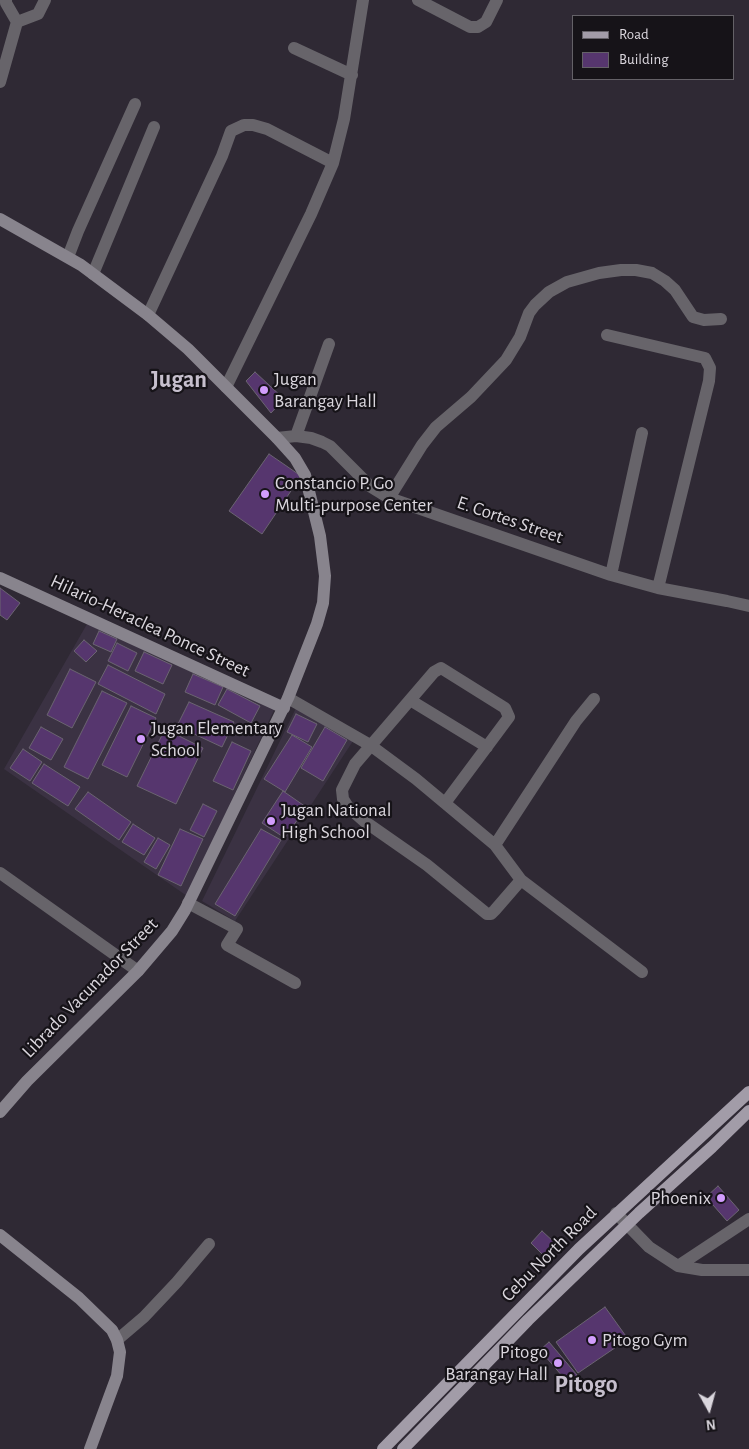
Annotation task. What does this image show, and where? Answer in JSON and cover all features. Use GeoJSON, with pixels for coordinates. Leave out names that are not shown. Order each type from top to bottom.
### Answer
{"type":"FeatureCollection","features":[{"type":"Feature","properties":{"kind":"main road","name":"Cebu North Road"},"geometry":{"type":"LineString","coordinates":[[383,1449],[579,1248],[749,1092]]}},
{"type":"Feature","properties":{"kind":"main road","name":"Cebu North Road"},"geometry":{"type":"LineString","coordinates":[[403,1449],[528,1320],[749,1111]]}},
{"type":"Feature","properties":{"kind":"street"},"geometry":{"type":"LineString","coordinates":[[0,82],[17,22],[6,4],[6,0]]}},
{"type":"Feature","properties":{"kind":"street"},"geometry":{"type":"LineString","coordinates":[[17,22],[38,14],[45,0]]}},
{"type":"Feature","properties":{"kind":"street"},"geometry":{"type":"LineString","coordinates":[[226,386],[311,214],[333,163],[344,119],[363,0]]}},
{"type":"Feature","properties":{"kind":"street"},"geometry":{"type":"LineString","coordinates":[[418,0],[470,27],[478,27],[486,22],[497,0]]}},
{"type":"Feature","properties":{"kind":"street"},"geometry":{"type":"LineString","coordinates":[[294,48],[352,75]]}},
{"type":"Feature","properties":{"kind":"street"},"geometry":{"type":"LineString","coordinates":[[68,257],[135,104]]}},
{"type":"Feature","properties":{"kind":"street"},"geometry":{"type":"LineString","coordinates":[[148,315],[222,156],[231,131],[244,125],[253,125],[267,129],[333,163]]}},
{"type":"Feature","properties":{"kind":"street"},"geometry":{"type":"LineString","coordinates":[[93,274],[154,127]]}},
{"type":"Feature","properties":{"kind":"street","name":"Librado Vacunador Street"},"geometry":{"type":"LineString","coordinates":[[0,219],[68,257],[148,315],[188,349],[277,438],[295,458],[305,475],[320,536],[325,576],[323,603],[317,624],[286,703],[188,903],[172,931],[138,971],[27,1081],[0,1112]]}},
{"type":"Feature","properties":{"kind":"street"},"geometry":{"type":"LineString","coordinates":[[389,498],[422,445],[436,427],[471,397],[506,360],[520,337],[529,312],[548,292],[566,282],[599,273],[621,270],[652,273],[675,290],[687,311],[693,317],[704,320],[721,319]]}},
{"type":"Feature","properties":{"kind":"street"},"geometry":{"type":"LineString","coordinates":[[607,335],[704,358],[710,368],[658,588]]}},
{"type":"Feature","properties":{"kind":"street"},"geometry":{"type":"LineString","coordinates":[[296,436],[329,344]]}},
{"type":"Feature","properties":{"kind":"street"},"geometry":{"type":"LineString","coordinates":[[611,575],[642,433]]}},
{"type":"Feature","properties":{"kind":"street","name":"E. Cortes Street"},"geometry":{"type":"LineString","coordinates":[[277,438],[296,436],[311,438],[330,446],[371,487],[389,498],[611,575],[658,588],[749,606]]}},
{"type":"Feature","properties":{"kind":"street","name":"Hilario-Heraclea Ponce Street"},"geometry":{"type":"LineString","coordinates":[[0,578],[286,703]]}},
{"type":"Feature","properties":{"kind":"street"},"geometry":{"type":"LineString","coordinates":[[445,803],[510,717],[505,708],[441,668],[434,672],[355,764],[342,790],[343,799],[348,807],[364,821],[426,865],[487,914],[491,914],[521,880]]}},
{"type":"Feature","properties":{"kind":"street"},"geometry":{"type":"LineString","coordinates":[[495,845],[576,721],[594,699]]}},
{"type":"Feature","properties":{"kind":"street"},"geometry":{"type":"LineString","coordinates":[[410,700],[487,747]]}},
{"type":"Feature","properties":{"kind":"street"},"geometry":{"type":"LineString","coordinates":[[286,703],[370,745],[416,779],[495,845],[521,880],[642,972]]}},
{"type":"Feature","properties":{"kind":"street"},"geometry":{"type":"LineString","coordinates":[[0,873],[138,971]]}},
{"type":"Feature","properties":{"kind":"street"},"geometry":{"type":"LineString","coordinates":[[188,903],[237,929],[227,945],[295,982]]}},
{"type":"Feature","properties":{"kind":"street"},"geometry":{"type":"LineString","coordinates":[[616,1213],[648,1247],[678,1266],[702,1270],[749,1270]]}},
{"type":"Feature","properties":{"kind":"street"},"geometry":{"type":"LineString","coordinates":[[678,1266],[749,1219]]}},
{"type":"Feature","properties":{"kind":"street"},"geometry":{"type":"LineString","coordinates":[[0,1235],[79,1298],[112,1330],[117,1340],[120,1352],[117,1376],[90,1449]]}},
{"type":"Feature","properties":{"kind":"street"},"geometry":{"type":"LineString","coordinates":[[117,1340],[144,1317],[209,1244]]}},
{"type":"Feature","properties":{"kind":"shaded area","name":"Jugan Elementary School"},"geometry":{"type":"Polygon","coordinates":[[[87,624],[274,710],[187,896],[4,769],[87,624]]]}},
{"type":"Feature","properties":{"kind":"shaded area","name":"Jugan National High School"},"geometry":{"type":"Polygon","coordinates":[[[296,708],[353,741],[235,921],[202,901],[296,708]]]}},
{"type":"Feature","properties":{"kind":"building","name":"Jugan Barangay Hall"},"geometry":{"type":"Polygon","coordinates":[[[255,372],[284,399],[271,413],[246,381],[255,372]]]}},
{"type":"Feature","properties":{"kind":"building","name":"Constancio P. Go Multi-purpose Center"},"geometry":{"type":"Polygon","coordinates":[[[269,454],[301,476],[262,534],[229,511],[269,454]]]}},
{"type":"Feature","properties":{"kind":"building"},"geometry":{"type":"Polygon","coordinates":[[[0,588],[20,603],[7,620],[0,615],[0,588]]]}},
{"type":"Feature","properties":{"kind":"building"},"geometry":{"type":"Polygon","coordinates":[[[99,631],[117,639],[111,652],[93,644],[99,631]]]}},
{"type":"Feature","properties":{"kind":"building"},"geometry":{"type":"Polygon","coordinates":[[[84,640],[97,651],[86,662],[74,651],[84,640]]]}},
{"type":"Feature","properties":{"kind":"building"},"geometry":{"type":"Polygon","coordinates":[[[117,643],[137,653],[128,671],[108,661],[117,643]]]}},
{"type":"Feature","properties":{"kind":"building"},"geometry":{"type":"Polygon","coordinates":[[[144,652],[172,665],[163,684],[135,671],[144,652]]]}},
{"type":"Feature","properties":{"kind":"building"},"geometry":{"type":"Polygon","coordinates":[[[108,665],[165,694],[156,714],[98,684],[108,665]]]}},
{"type":"Feature","properties":{"kind":"building"},"geometry":{"type":"Polygon","coordinates":[[[70,669],[96,682],[72,728],[47,715],[70,669]]]}},
{"type":"Feature","properties":{"kind":"building"},"geometry":{"type":"Polygon","coordinates":[[[193,674],[223,687],[215,705],[185,692],[193,674]]]}},
{"type":"Feature","properties":{"kind":"building"},"geometry":{"type":"Polygon","coordinates":[[[227,689],[260,706],[251,723],[218,705],[227,689]]]}},
{"type":"Feature","properties":{"kind":"building"},"geometry":{"type":"Polygon","coordinates":[[[102,691],[127,703],[88,779],[64,767],[102,691]]]}},
{"type":"Feature","properties":{"kind":"building"},"geometry":{"type":"Polygon","coordinates":[[[189,702],[234,722],[222,747],[177,726],[189,702]]]}},
{"type":"Feature","properties":{"kind":"building"},"geometry":{"type":"Polygon","coordinates":[[[131,706],[156,718],[127,777],[102,765],[131,706]]]}},
{"type":"Feature","properties":{"kind":"building"},"geometry":{"type":"Polygon","coordinates":[[[296,714],[317,724],[308,742],[287,732],[296,714]]]}},
{"type":"Feature","properties":{"kind":"building"},"geometry":{"type":"Polygon","coordinates":[[[41,727],[63,739],[51,760],[29,748],[41,727]]]}},
{"type":"Feature","properties":{"kind":"building"},"geometry":{"type":"Polygon","coordinates":[[[325,727],[347,740],[323,781],[301,768],[325,727]]]}},
{"type":"Feature","properties":{"kind":"building"},"geometry":{"type":"Polygon","coordinates":[[[165,729],[203,748],[176,804],[137,786],[165,729]]]}},
{"type":"Feature","properties":{"kind":"building"},"geometry":{"type":"Polygon","coordinates":[[[292,735],[312,747],[285,792],[264,779],[292,735]]]}},
{"type":"Feature","properties":{"kind":"building"},"geometry":{"type":"Polygon","coordinates":[[[232,742],[251,751],[233,790],[213,781],[232,742]]]}},
{"type":"Feature","properties":{"kind":"building"},"geometry":{"type":"Polygon","coordinates":[[[23,749],[42,762],[30,781],[10,768],[23,749]]]}},
{"type":"Feature","properties":{"kind":"building"},"geometry":{"type":"Polygon","coordinates":[[[44,764],[80,787],[68,806],[32,783],[44,764]]]}},
{"type":"Feature","properties":{"kind":"building"},"geometry":{"type":"Polygon","coordinates":[[[283,791],[306,807],[285,838],[262,823],[283,791]]]}},
{"type":"Feature","properties":{"kind":"building"},"geometry":{"type":"Polygon","coordinates":[[[88,792],[131,822],[119,840],[75,809],[88,792]]]}},
{"type":"Feature","properties":{"kind":"building"},"geometry":{"type":"Polygon","coordinates":[[[203,804],[217,811],[204,837],[190,830],[203,804]]]}},
{"type":"Feature","properties":{"kind":"building"},"geometry":{"type":"Polygon","coordinates":[[[133,824],[155,838],[144,855],[122,842],[133,824]]]}},
{"type":"Feature","properties":{"kind":"building"},"geometry":{"type":"Polygon","coordinates":[[[180,829],[203,839],[181,886],[158,875],[180,829]]]}},
{"type":"Feature","properties":{"kind":"building"},"geometry":{"type":"Polygon","coordinates":[[[261,829],[281,840],[235,916],[215,904],[261,829]]]}},
{"type":"Feature","properties":{"kind":"building"},"geometry":{"type":"Polygon","coordinates":[[[158,838],[170,845],[156,869],[144,862],[158,838]]]}},
{"type":"Feature","properties":{"kind":"building"},"geometry":{"type":"Polygon","coordinates":[[[718,1186],[739,1210],[727,1221],[706,1197],[718,1186]]]}},
{"type":"Feature","properties":{"kind":"building"},"geometry":{"type":"Polygon","coordinates":[[[542,1231],[555,1243],[543,1255],[531,1243],[542,1231]]]}},
{"type":"Feature","properties":{"kind":"building","name":"Pitogo Gym"},"geometry":{"type":"Polygon","coordinates":[[[605,1307],[628,1339],[578,1373],[556,1342],[605,1307]]]}},
{"type":"Feature","properties":{"kind":"building","name":"Pitogo Barangay Hall"},"geometry":{"type":"Polygon","coordinates":[[[549,1342],[577,1375],[568,1383],[540,1350],[549,1342]]]}},
{"type":"Feature","properties":{"kind":"place","name":"Jugan Barangay Hall"},"geometry":{"type":"Point","coordinates":[264,390]}},
{"type":"Feature","properties":{"kind":"place","name":"Constancio P. Go Multi-purpose Center"},"geometry":{"type":"Point","coordinates":[265,494]}},
{"type":"Feature","properties":{"kind":"place","name":"Jugan Elementary School"},"geometry":{"type":"Point","coordinates":[141,739]}},
{"type":"Feature","properties":{"kind":"place","name":"Jugan National High School"},"geometry":{"type":"Point","coordinates":[271,821]}},
{"type":"Feature","properties":{"kind":"place","name":"Phoenix"},"geometry":{"type":"Point","coordinates":[721,1198]}},
{"type":"Feature","properties":{"kind":"place","name":"Pitogo Gym"},"geometry":{"type":"Point","coordinates":[592,1340]}},
{"type":"Feature","properties":{"kind":"place","name":"Pitogo Barangay Hall"},"geometry":{"type":"Point","coordinates":[558,1363]}},
{"type":"Feature","properties":{"kind":"district","name":"Jugan"},"geometry":{"type":"Point","coordinates":[179,380]}},
{"type":"Feature","properties":{"kind":"district","name":"Pitogo"},"geometry":{"type":"Point","coordinates":[586,1385]}}]}
